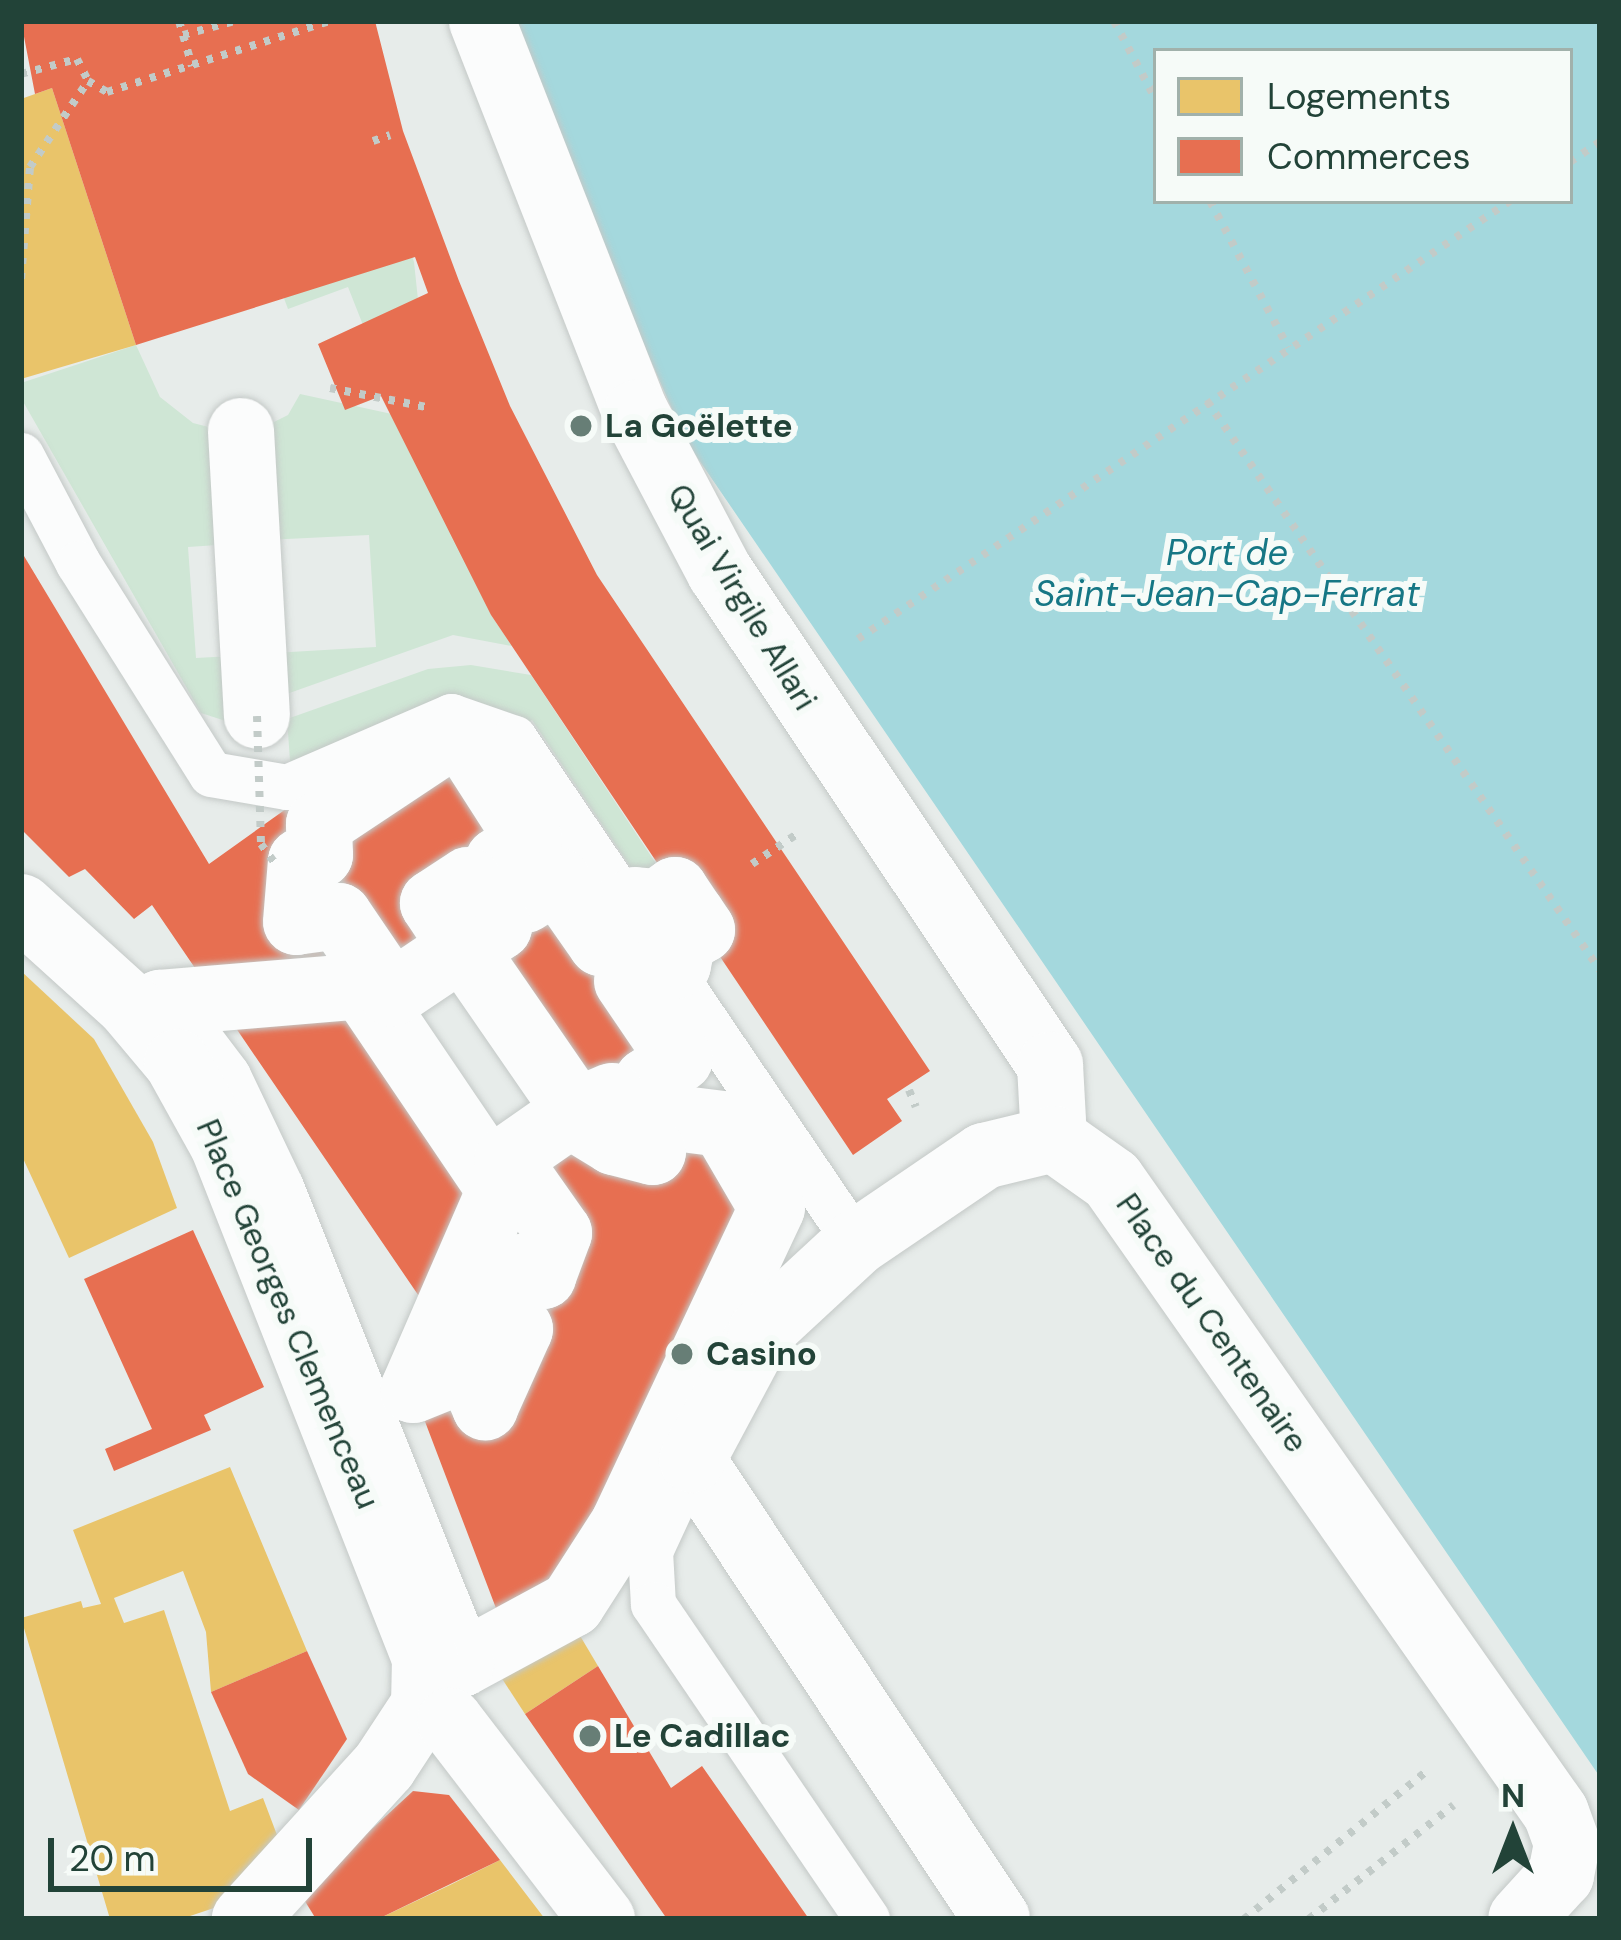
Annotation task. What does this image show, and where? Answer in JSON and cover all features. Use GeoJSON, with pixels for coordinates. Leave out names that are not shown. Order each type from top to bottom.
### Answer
{"type":"FeatureCollection","features":[{"type":"Feature","properties":{"kind":"street","name":"Quai Virgile Allari"},"geometry":{"type":"LineString","coordinates":[[482,21],[637,413],[720,572],[1050,1065],[1054,1139]]}},
{"type":"Feature","properties":{"kind":"street"},"geometry":{"type":"LineString","coordinates":[[242,431],[257,716]]}},
{"type":"Feature","properties":{"kind":"street"},"geometry":{"type":"LineString","coordinates":[[459,731],[529,840],[498,861],[525,900],[557,880],[601,943],[627,905],[658,902],[675,890],[702,930],[683,941],[671,970],[627,981],[680,1059],[647,1081],[675,1118],[723,1124],[772,1208],[624,1523],[572,1604],[461,1664],[272,1192],[219,1081],[160,1003],[362,986],[500,1190],[413,1390],[468,1368],[485,1406],[520,1328],[499,1318],[520,1267],[542,1276],[559,1233],[507,1159],[570,1115],[614,1142],[652,1152],[612,1096],[576,1111],[477,969],[465,950],[499,927],[468,880],[433,903],[462,947],[392,994],[338,916],[296,922],[301,861],[320,855],[319,824],[459,731]]}},
{"type":"Feature","properties":{"kind":"street","name":"Place Georges Clemenceau"},"geometry":{"type":"LineString","coordinates":[[21,907],[79,959],[177,1062],[223,1144],[406,1604],[425,1658],[424,1705]]}},
{"type":"Feature","properties":{"kind":"street"},"geometry":{"type":"LineString","coordinates":[[997,1919],[692,1460],[761,1331],[856,1243],[984,1156],[1054,1139]]}},
{"type":"Feature","properties":{"kind":"street","name":"Place du Centenaire"},"geometry":{"type":"LineString","coordinates":[[1054,1139],[1112,1180],[1556,1813],[1567,1844],[1561,1874],[1520,1919]]}},
{"type":"Feature","properties":{"kind":"street"},"geometry":{"type":"LineString","coordinates":[[245,1919],[385,1766],[424,1705],[450,1721],[602,1919]]}},
{"type":"Feature","properties":{"kind":"lane"},"geometry":{"type":"LineString","coordinates":[[21,455],[78,563],[212,774],[287,787],[451,716],[514,738],[627,905]]}},
{"type":"Feature","properties":{"kind":"lane"},"geometry":{"type":"LineString","coordinates":[[671,970],[856,1243]]}},
{"type":"Feature","properties":{"kind":"lane"},"geometry":{"type":"LineString","coordinates":[[692,1460],[650,1551],[652,1604],[867,1919]]}},
{"type":"Feature","properties":{"kind":"path"},"geometry":{"type":"LineString","coordinates":[[178,21],[192,66]]}},
{"type":"Feature","properties":{"kind":"path"},"geometry":{"type":"LineString","coordinates":[[183,35],[235,21]]}},
{"type":"Feature","properties":{"kind":"path"},"geometry":{"type":"LineString","coordinates":[[21,74],[77,58],[88,81],[107,92],[329,21]]}},
{"type":"Feature","properties":{"kind":"path"},"geometry":{"type":"LineString","coordinates":[[1114,21],[1153,94]]}},
{"type":"Feature","properties":{"kind":"path"},"geometry":{"type":"LineString","coordinates":[[21,279],[30,167],[88,81]]}},
{"type":"Feature","properties":{"kind":"path"},"geometry":{"type":"LineString","coordinates":[[373,141],[390,135]]}},
{"type":"Feature","properties":{"kind":"path"},"geometry":{"type":"LineString","coordinates":[[1573,160],[1600,142]]}},
{"type":"Feature","properties":{"kind":"path"},"geometry":{"type":"LineString","coordinates":[[1212,204],[1288,347]]}},
{"type":"Feature","properties":{"kind":"path"},"geometry":{"type":"LineString","coordinates":[[792,684],[1505,204]]}},
{"type":"Feature","properties":{"kind":"path"},"geometry":{"type":"LineString","coordinates":[[330,388],[426,407]]}},
{"type":"Feature","properties":{"kind":"path"},"geometry":{"type":"LineString","coordinates":[[1207,401],[1600,970]]}},
{"type":"Feature","properties":{"kind":"path"},"geometry":{"type":"LineString","coordinates":[[257,716],[261,844],[275,865]]}},
{"type":"Feature","properties":{"kind":"path"},"geometry":{"type":"LineString","coordinates":[[1309,1919],[1515,1757]]}},
{"type":"Feature","properties":{"kind":"path"},"geometry":{"type":"LineString","coordinates":[[1244,1919],[1439,1761]]}},
{"type":"Feature","properties":{"kind":"green space"},"geometry":{"type":"Polygon","coordinates":[[[408,244],[428,394],[376,358],[348,287],[288,309],[282,293],[408,244]]]}},
{"type":"Feature","properties":{"kind":"green space"},"geometry":{"type":"Polygon","coordinates":[[[136,345],[160,397],[193,423],[224,431],[232,544],[188,547],[196,658],[232,656],[235,724],[201,713],[21,398],[21,383],[136,345]]]}},
{"type":"Feature","properties":{"kind":"green space"},"geometry":{"type":"Polygon","coordinates":[[[300,394],[424,421],[491,615],[512,646],[453,635],[281,696],[273,653],[376,647],[369,535],[266,540],[260,429],[288,415],[300,394]]]}},
{"type":"Feature","properties":{"kind":"green space"},"geometry":{"type":"Polygon","coordinates":[[[471,665],[531,675],[657,865],[638,878],[532,720],[486,746],[449,693],[292,788],[287,719],[428,669],[471,665]]]}},
{"type":"Feature","properties":{"kind":"water","name":"Port de Saint-Jean-Cap-Ferrat"},"geometry":{"type":"Polygon","coordinates":[[[518,21],[1600,21],[1600,1777],[686,441],[533,91],[518,21]]]}},
{"type":"Feature","properties":{"kind":"building: Logements"},"geometry":{"type":"Polygon","coordinates":[[[52,88],[136,345],[21,379],[21,99],[52,88]]]}},
{"type":"Feature","properties":{"kind":"building: Logements"},"geometry":{"type":"Polygon","coordinates":[[[21,971],[94,1039],[153,1142],[177,1208],[69,1258],[21,1154],[21,971]]]}},
{"type":"Feature","properties":{"kind":"building: Logements"},"geometry":{"type":"Polygon","coordinates":[[[230,1467],[307,1651],[211,1692],[206,1632],[183,1571],[114,1598],[124,1623],[164,1610],[230,1811],[263,1798],[277,1835],[226,1904],[181,1919],[110,1919],[21,1618],[81,1601],[83,1608],[101,1604],[73,1530],[230,1467]]]}},
{"type":"Feature","properties":{"kind":"building: Logements"},"geometry":{"type":"Polygon","coordinates":[[[576,1629],[598,1666],[525,1714],[501,1677],[576,1629]]]}},
{"type":"Feature","properties":{"kind":"building: Logements"},"geometry":{"type":"Polygon","coordinates":[[[500,1860],[545,1919],[378,1919],[450,1885],[500,1860]]]}},
{"type":"Feature","properties":{"kind":"building: Commerces"},"geometry":{"type":"Polygon","coordinates":[[[21,21],[375,21],[403,131],[459,281],[510,406],[597,575],[930,1071],[887,1099],[902,1121],[853,1155],[491,615],[381,396],[345,410],[318,344],[428,293],[415,257],[136,345],[52,88],[35,94],[21,21]]]}},
{"type":"Feature","properties":{"kind":"building: Commerces"},"geometry":{"type":"Polygon","coordinates":[[[21,551],[209,864],[300,799],[317,825],[459,731],[766,1186],[764,1203],[772,1208],[624,1523],[572,1604],[576,1629],[518,1666],[413,1390],[468,1368],[152,905],[134,919],[85,869],[69,877],[21,829],[21,551]],[[339,916],[296,922],[300,941],[332,943],[530,1233],[520,1267],[543,1276],[559,1233],[507,1159],[576,1111],[462,947],[392,994],[339,916]]]}},
{"type":"Feature","properties":{"kind":"building: Commerces"},"geometry":{"type":"Polygon","coordinates":[[[193,1230],[264,1387],[204,1415],[211,1430],[114,1471],[105,1449],[152,1429],[84,1279],[193,1230]]]}},
{"type":"Feature","properties":{"kind":"building: Commerces"},"geometry":{"type":"Polygon","coordinates":[[[307,1651],[347,1739],[299,1810],[248,1774],[211,1692],[307,1651]]]}},
{"type":"Feature","properties":{"kind":"building: Commerces"},"geometry":{"type":"Polygon","coordinates":[[[598,1666],[671,1788],[702,1766],[809,1919],[667,1919],[525,1714],[598,1666]]]}},
{"type":"Feature","properties":{"kind":"building: Commerces"},"geometry":{"type":"Polygon","coordinates":[[[413,1791],[449,1795],[500,1860],[378,1919],[316,1919],[303,1898],[310,1886],[413,1791]]]}},
{"type":"Feature","properties":{"kind":"place","name":"La Goëlette"},"geometry":{"type":"Point","coordinates":[581,426]}},
{"type":"Feature","properties":{"kind":"place","name":"Casino"},"geometry":{"type":"Point","coordinates":[682,1354]}},
{"type":"Feature","properties":{"kind":"place","name":"Le Cadillac"},"geometry":{"type":"Point","coordinates":[590,1736]}}]}
